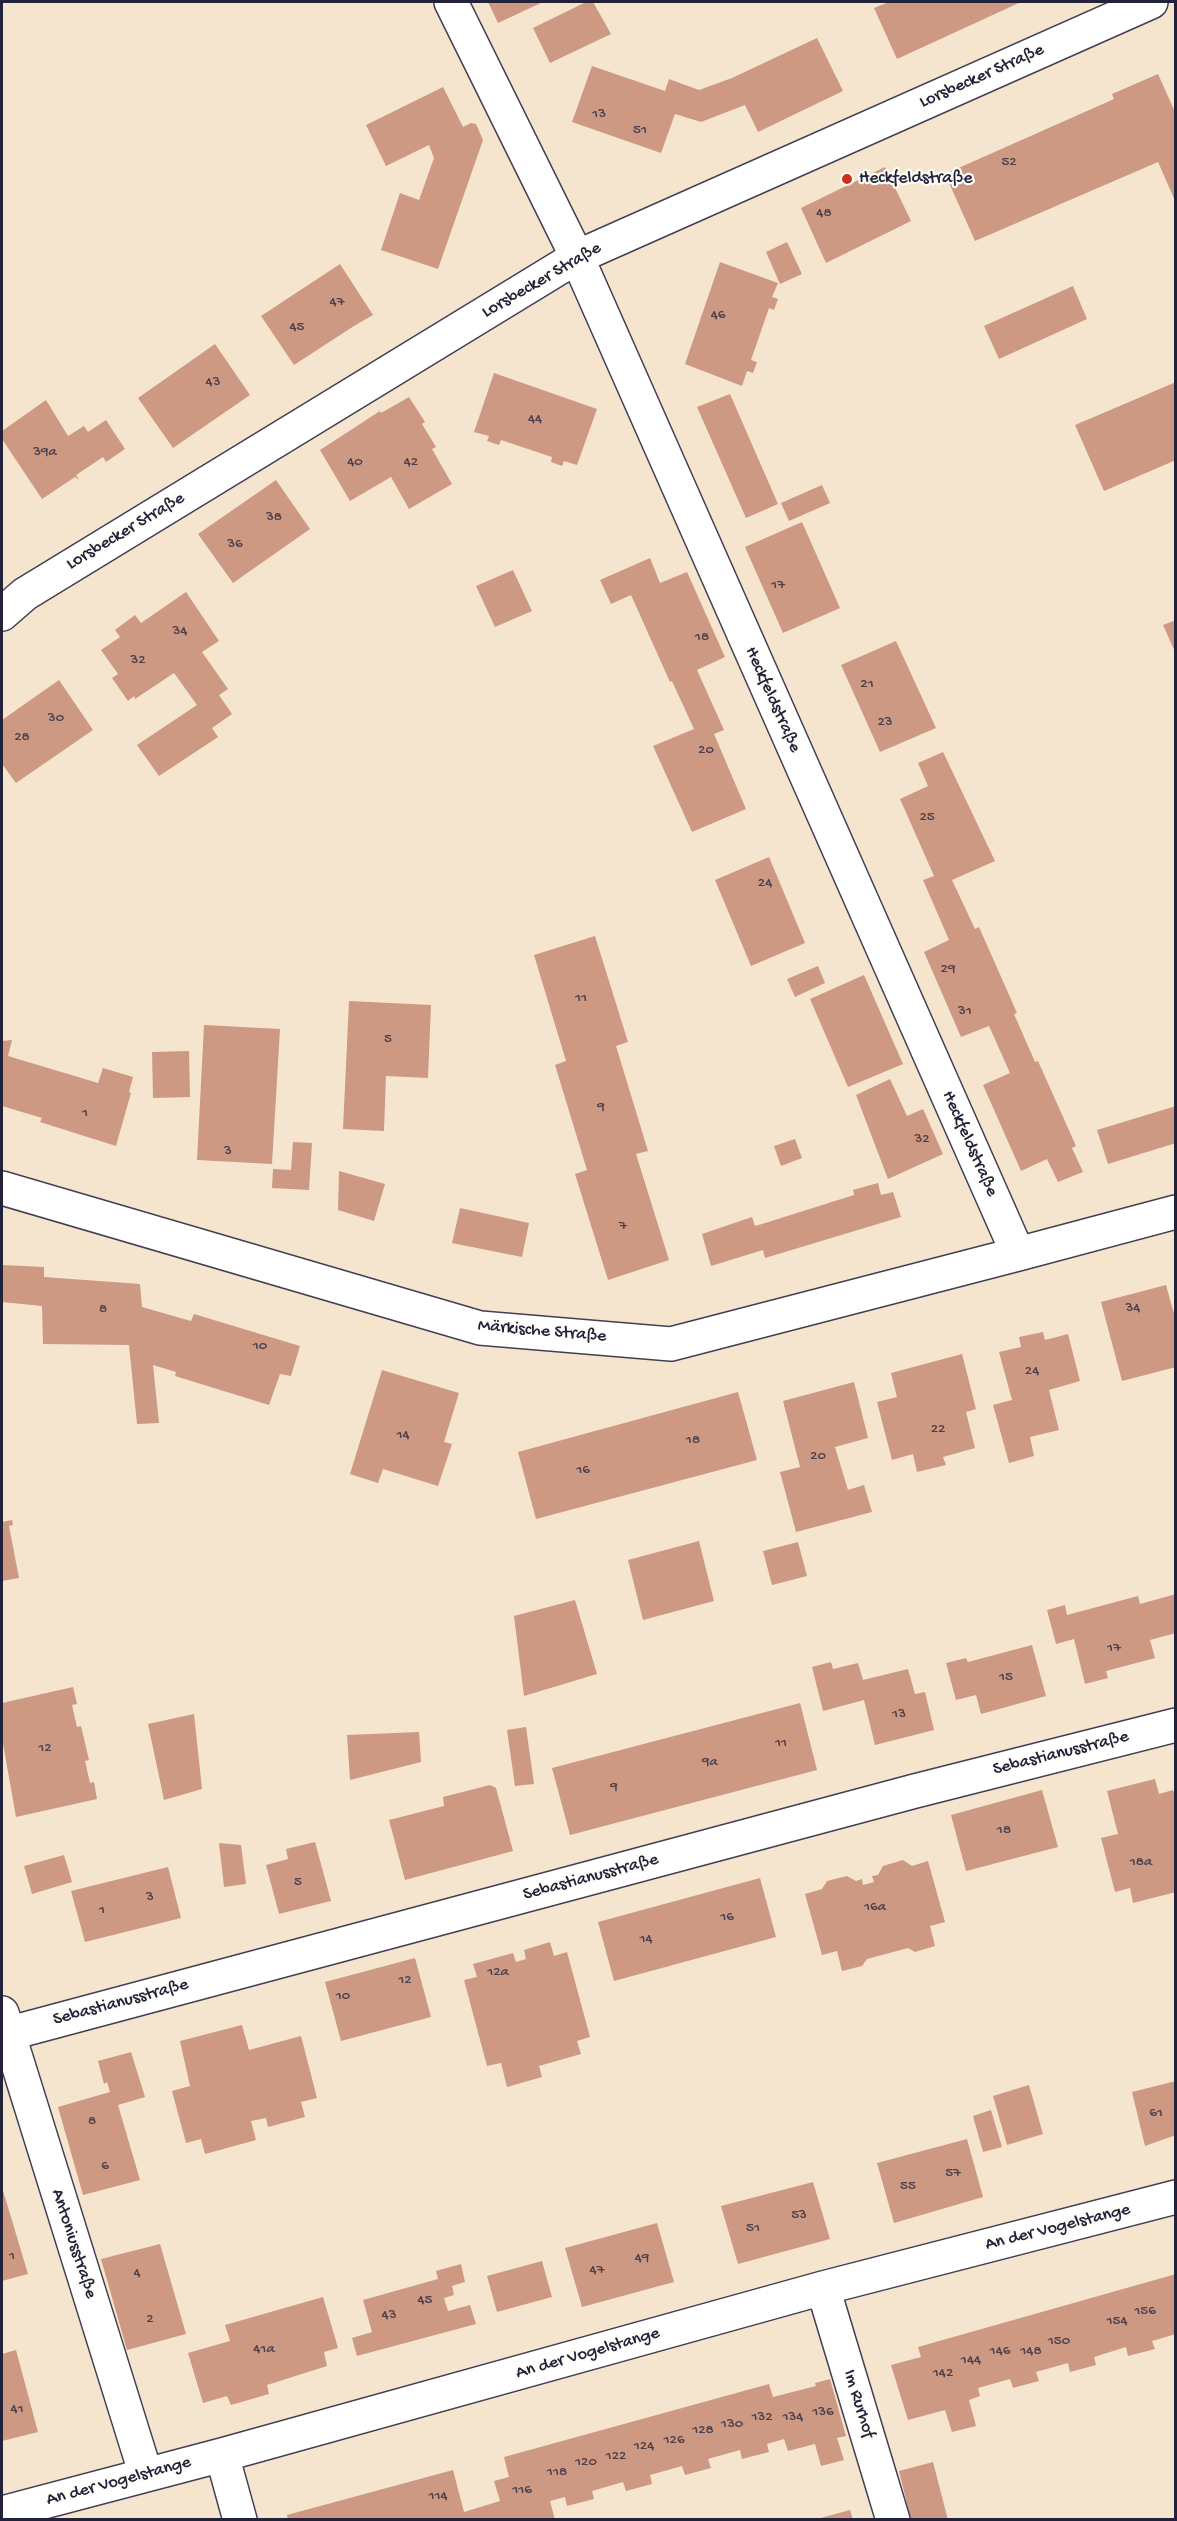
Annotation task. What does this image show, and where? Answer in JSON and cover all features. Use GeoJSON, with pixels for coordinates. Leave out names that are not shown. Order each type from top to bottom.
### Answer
{"type":"FeatureCollection","features":[{"type":"Feature","properties":{"kind":"street","name":"Heckfeldstraße"},"geometry":{"type":"LineString","coordinates":[[451,2],[577,257],[1018,1254]]}},
{"type":"Feature","properties":{"kind":"street","name":"Lorsbecker Straße"},"geometry":{"type":"LineString","coordinates":[[2,614],[25,594],[577,257],[1152,2]]}},
{"type":"Feature","properties":{"kind":"street","name":"Märkische Straße"},"geometry":{"type":"LineString","coordinates":[[2,1188],[480,1329],[671,1344],[1018,1254]]}},
{"type":"Feature","properties":{"kind":"street"},"geometry":{"type":"LineString","coordinates":[[1018,1254],[1176,1212]]}},
{"type":"Feature","properties":{"kind":"street","name":"Sebastianusstraße"},"geometry":{"type":"LineString","coordinates":[[4,2023],[1176,1725]]}},
{"type":"Feature","properties":{"kind":"street","name":"Antoniusstraße"},"geometry":{"type":"LineString","coordinates":[[4,2023],[146,2475]]}},
{"type":"Feature","properties":{"kind":"street","name":"An der Vogelstange"},"geometry":{"type":"LineString","coordinates":[[2,2512],[222,2455],[823,2288],[1176,2197]]}},
{"type":"Feature","properties":{"kind":"street","name":"Im Rurhof"},"geometry":{"type":"LineString","coordinates":[[823,2288],[893,2520]]}},
{"type":"Feature","properties":{"kind":"street"},"geometry":{"type":"LineString","coordinates":[[222,2455],[240,2520]]}},
{"type":"Feature","properties":{"kind":"building"},"geometry":{"type":"Polygon","coordinates":[[[488,2],[543,2],[498,23],[488,2]]]}},
{"type":"Feature","properties":{"kind":"building"},"geometry":{"type":"Polygon","coordinates":[[[586,2],[593,2],[611,34],[550,63],[533,28],[586,2]]]}},
{"type":"Feature","properties":{"kind":"building"},"geometry":{"type":"Polygon","coordinates":[[[889,2],[1021,2],[897,59],[874,8],[889,2]]]}},
{"type":"Feature","properties":{"kind":"building"},"geometry":{"type":"Polygon","coordinates":[[[817,38],[843,91],[758,132],[745,105],[701,122],[675,114],[661,153],[572,122],[592,66],[665,91],[669,79],[699,90],[732,78],[817,38]]]}},
{"type":"Feature","properties":{"kind":"building"},"geometry":{"type":"Polygon","coordinates":[[[1158,74],[1176,114],[1176,203],[1158,162],[975,241],[945,174],[1114,99],[1112,94],[1158,74]]]}},
{"type":"Feature","properties":{"kind":"building"},"geometry":{"type":"Polygon","coordinates":[[[443,87],[463,127],[471,123],[476,124],[483,140],[438,269],[381,250],[400,193],[419,200],[434,158],[429,145],[386,166],[366,125],[443,87]]]}},
{"type":"Feature","properties":{"kind":"building"},"geometry":{"type":"Polygon","coordinates":[[[885,167],[911,221],[826,263],[801,208],[885,167]]]}},
{"type":"Feature","properties":{"kind":"building"},"geometry":{"type":"Polygon","coordinates":[[[787,242],[802,274],[780,284],[766,252],[787,242]]]}},
{"type":"Feature","properties":{"kind":"building"},"geometry":{"type":"Polygon","coordinates":[[[720,262],[778,283],[772,297],[778,299],[774,310],[769,308],[751,360],[757,362],[753,373],[747,371],[742,386],[685,364],[720,262]]]}},
{"type":"Feature","properties":{"kind":"building"},"geometry":{"type":"Polygon","coordinates":[[[340,264],[373,315],[294,365],[261,316],[340,264]]]}},
{"type":"Feature","properties":{"kind":"building"},"geometry":{"type":"Polygon","coordinates":[[[1073,286],[1087,319],[999,359],[984,326],[1073,286]]]}},
{"type":"Feature","properties":{"kind":"building"},"geometry":{"type":"Polygon","coordinates":[[[215,344],[250,395],[173,448],[138,398],[215,344]]]}},
{"type":"Feature","properties":{"kind":"building"},"geometry":{"type":"Polygon","coordinates":[[[494,373],[597,409],[577,465],[564,461],[562,466],[551,462],[552,457],[501,440],[499,445],[487,441],[489,436],[474,432],[494,373]]]}},
{"type":"Feature","properties":{"kind":"building"},"geometry":{"type":"Polygon","coordinates":[[[1176,382],[1176,460],[1104,491],[1075,425],[1176,382]]]}},
{"type":"Feature","properties":{"kind":"building"},"geometry":{"type":"Polygon","coordinates":[[[730,394],[778,504],[746,518],[697,407],[730,394]]]}},
{"type":"Feature","properties":{"kind":"building"},"geometry":{"type":"Polygon","coordinates":[[[409,397],[425,422],[422,424],[436,447],[432,449],[452,484],[409,509],[391,477],[350,501],[320,450],[380,411],[381,413],[409,397]]]}},
{"type":"Feature","properties":{"kind":"building"},"geometry":{"type":"Polygon","coordinates":[[[46,400],[68,436],[84,426],[88,432],[106,420],[125,449],[106,462],[103,457],[76,475],[79,480],[75,477],[42,499],[2,439],[2,431],[46,400]]]}},
{"type":"Feature","properties":{"kind":"building"},"geometry":{"type":"Polygon","coordinates":[[[276,480],[310,529],[233,583],[198,534],[276,480]]]}},
{"type":"Feature","properties":{"kind":"building"},"geometry":{"type":"Polygon","coordinates":[[[822,485],[830,503],[789,521],[781,503],[822,485]]]}},
{"type":"Feature","properties":{"kind":"building"},"geometry":{"type":"Polygon","coordinates":[[[802,522],[840,608],[783,633],[745,547],[802,522]]]}},
{"type":"Feature","properties":{"kind":"building"},"geometry":{"type":"Polygon","coordinates":[[[650,558],[660,583],[687,572],[725,657],[697,670],[724,730],[714,734],[746,809],[692,832],[653,746],[694,729],[631,595],[611,604],[600,580],[650,558]]]}},
{"type":"Feature","properties":{"kind":"building"},"geometry":{"type":"Polygon","coordinates":[[[513,570],[532,611],[495,627],[476,586],[513,570]]]}},
{"type":"Feature","properties":{"kind":"building"},"geometry":{"type":"Polygon","coordinates":[[[186,592],[219,641],[202,652],[228,689],[219,695],[232,714],[212,728],[218,737],[159,776],[137,745],[197,705],[174,673],[135,699],[134,696],[128,701],[112,678],[118,674],[101,650],[120,637],[115,630],[135,615],[141,623],[186,592]]]}},
{"type":"Feature","properties":{"kind":"building"},"geometry":{"type":"Polygon","coordinates":[[[1176,620],[1176,654],[1163,625],[1176,620]]]}},
{"type":"Feature","properties":{"kind":"building"},"geometry":{"type":"Polygon","coordinates":[[[896,641],[936,728],[880,752],[841,665],[896,641]]]}},
{"type":"Feature","properties":{"kind":"building"},"geometry":{"type":"Polygon","coordinates":[[[59,680],[93,730],[16,783],[2,764],[2,720],[59,680]]]}},
{"type":"Feature","properties":{"kind":"building"},"geometry":{"type":"Polygon","coordinates":[[[943,752],[995,861],[952,880],[975,929],[979,927],[1017,1013],[1014,1014],[1035,1062],[1038,1061],[1076,1146],[1072,1148],[1083,1172],[1058,1182],[1047,1159],[1021,1171],[983,1085],[1010,1073],[989,1026],[961,1037],[924,952],[949,940],[923,880],[934,876],[900,799],[928,786],[918,763],[943,752]]]}},
{"type":"Feature","properties":{"kind":"building"},"geometry":{"type":"Polygon","coordinates":[[[769,857],[805,943],[751,966],[715,880],[769,857]]]}},
{"type":"Feature","properties":{"kind":"building"},"geometry":{"type":"Polygon","coordinates":[[[595,936],[628,1042],[616,1046],[648,1151],[636,1154],[669,1260],[608,1280],[575,1174],[587,1170],[555,1065],[566,1061],[534,955],[595,936]]]}},
{"type":"Feature","properties":{"kind":"building"},"geometry":{"type":"Polygon","coordinates":[[[818,966],[825,983],[795,997],[787,979],[818,966]]]}},
{"type":"Feature","properties":{"kind":"building"},"geometry":{"type":"Polygon","coordinates":[[[864,975],[903,1064],[848,1087],[810,999],[864,975]]]}},
{"type":"Feature","properties":{"kind":"building"},"geometry":{"type":"Polygon","coordinates":[[[349,1001],[431,1005],[428,1078],[386,1076],[384,1131],[343,1129],[349,1001]]]}},
{"type":"Feature","properties":{"kind":"building"},"geometry":{"type":"Polygon","coordinates":[[[204,1025],[280,1029],[272,1164],[197,1160],[204,1025]]]}},
{"type":"Feature","properties":{"kind":"building"},"geometry":{"type":"Polygon","coordinates":[[[12,1040],[8,1056],[98,1083],[103,1068],[133,1077],[129,1092],[131,1093],[116,1146],[40,1122],[42,1118],[2,1106],[2,1041],[12,1040]]]}},
{"type":"Feature","properties":{"kind":"building"},"geometry":{"type":"Polygon","coordinates":[[[189,1051],[190,1097],[153,1098],[152,1052],[189,1051]]]}},
{"type":"Feature","properties":{"kind":"building"},"geometry":{"type":"Polygon","coordinates":[[[890,1079],[907,1116],[923,1109],[943,1154],[888,1179],[856,1095],[890,1079]]]}},
{"type":"Feature","properties":{"kind":"building"},"geometry":{"type":"Polygon","coordinates":[[[1176,1106],[1176,1143],[1108,1164],[1097,1130],[1176,1106]]]}},
{"type":"Feature","properties":{"kind":"building"},"geometry":{"type":"Polygon","coordinates":[[[795,1139],[802,1158],[781,1166],[774,1146],[795,1139]]]}},
{"type":"Feature","properties":{"kind":"building"},"geometry":{"type":"Polygon","coordinates":[[[293,1142],[312,1143],[309,1190],[272,1188],[273,1169],[291,1170],[293,1142]]]}},
{"type":"Feature","properties":{"kind":"building"},"geometry":{"type":"Polygon","coordinates":[[[339,1171],[385,1184],[374,1221],[338,1210],[339,1171]]]}},
{"type":"Feature","properties":{"kind":"building"},"geometry":{"type":"Polygon","coordinates":[[[878,1183],[881,1195],[893,1192],[901,1217],[765,1258],[763,1250],[711,1266],[702,1234],[752,1217],[755,1226],[762,1224],[854,1195],[853,1190],[878,1183]]]}},
{"type":"Feature","properties":{"kind":"building"},"geometry":{"type":"Polygon","coordinates":[[[460,1208],[529,1223],[522,1257],[452,1243],[460,1208]]]}},
{"type":"Feature","properties":{"kind":"building"},"geometry":{"type":"Polygon","coordinates":[[[2,1265],[44,1267],[44,1277],[140,1284],[142,1307],[191,1321],[194,1314],[300,1346],[291,1376],[280,1374],[269,1405],[175,1376],[176,1372],[153,1365],[159,1423],[137,1424],[129,1345],[43,1344],[42,1306],[2,1302],[2,1265]]]}},
{"type":"Feature","properties":{"kind":"building"},"geometry":{"type":"Polygon","coordinates":[[[1166,1285],[1176,1321],[1176,1367],[1122,1381],[1101,1302],[1166,1285]]]}},
{"type":"Feature","properties":{"kind":"building"},"geometry":{"type":"Polygon","coordinates":[[[1043,1332],[1045,1340],[1068,1334],[1080,1381],[1049,1390],[1059,1430],[1030,1437],[1034,1456],[1009,1463],[993,1405],[1012,1400],[999,1352],[1021,1347],[1019,1337],[1043,1332]]]}},
{"type":"Feature","properties":{"kind":"building"},"geometry":{"type":"Polygon","coordinates":[[[962,1354],[976,1409],[966,1412],[975,1448],[943,1457],[946,1465],[917,1472],[913,1454],[892,1460],[877,1402],[897,1397],[891,1373],[962,1354]]]}},
{"type":"Feature","properties":{"kind":"building"},"geometry":{"type":"Polygon","coordinates":[[[382,1370],[459,1393],[444,1442],[452,1444],[438,1486],[383,1469],[378,1483],[350,1474],[382,1370]]]}},
{"type":"Feature","properties":{"kind":"building"},"geometry":{"type":"Polygon","coordinates":[[[854,1382],[868,1438],[835,1447],[848,1490],[864,1485],[872,1512],[796,1532],[780,1472],[800,1467],[783,1401],[854,1382]]]}},
{"type":"Feature","properties":{"kind":"building"},"geometry":{"type":"Polygon","coordinates":[[[738,1392],[757,1460],[536,1519],[518,1452],[738,1392]]]}},
{"type":"Feature","properties":{"kind":"building"},"geometry":{"type":"Polygon","coordinates":[[[12,1520],[13,1525],[9,1526],[19,1578],[2,1581],[2,1522],[12,1520]]]}},
{"type":"Feature","properties":{"kind":"building"},"geometry":{"type":"Polygon","coordinates":[[[699,1541],[714,1601],[643,1620],[628,1560],[699,1541]]]}},
{"type":"Feature","properties":{"kind":"building"},"geometry":{"type":"Polygon","coordinates":[[[798,1542],[807,1576],[772,1585],[763,1551],[798,1542]]]}},
{"type":"Feature","properties":{"kind":"building"},"geometry":{"type":"Polygon","coordinates":[[[1176,1594],[1176,1633],[1150,1640],[1155,1658],[1106,1671],[1108,1678],[1085,1684],[1074,1639],[1056,1644],[1047,1610],[1065,1605],[1067,1615],[1138,1596],[1140,1604],[1176,1594]]]}},
{"type":"Feature","properties":{"kind":"building"},"geometry":{"type":"Polygon","coordinates":[[[575,1600],[597,1674],[524,1696],[514,1616],[575,1600]]]}},
{"type":"Feature","properties":{"kind":"building"},"geometry":{"type":"Polygon","coordinates":[[[1032,1645],[1046,1696],[981,1714],[976,1695],[956,1700],[946,1663],[966,1658],[968,1662],[1032,1645]]]}},
{"type":"Feature","properties":{"kind":"building"},"geometry":{"type":"Polygon","coordinates":[[[831,1662],[833,1669],[858,1663],[863,1680],[908,1669],[915,1694],[925,1692],[934,1730],[875,1745],[864,1700],[823,1711],[812,1667],[831,1662]]]}},
{"type":"Feature","properties":{"kind":"building"},"geometry":{"type":"Polygon","coordinates":[[[73,1687],[77,1704],[72,1705],[77,1727],[81,1726],[89,1760],[85,1761],[90,1783],[94,1782],[97,1799],[16,1817],[2,1738],[2,1703],[73,1687]]]}},
{"type":"Feature","properties":{"kind":"building"},"geometry":{"type":"Polygon","coordinates":[[[800,1703],[817,1770],[570,1835],[552,1768],[800,1703]]]}},
{"type":"Feature","properties":{"kind":"building"},"geometry":{"type":"Polygon","coordinates":[[[194,1714],[202,1789],[164,1800],[148,1724],[194,1714]]]}},
{"type":"Feature","properties":{"kind":"building"},"geometry":{"type":"Polygon","coordinates":[[[526,1727],[534,1784],[515,1786],[507,1730],[526,1727]]]}},
{"type":"Feature","properties":{"kind":"building"},"geometry":{"type":"Polygon","coordinates":[[[419,1732],[421,1762],[350,1780],[347,1735],[419,1732]]]}},
{"type":"Feature","properties":{"kind":"building"},"geometry":{"type":"Polygon","coordinates":[[[1155,1779],[1159,1794],[1173,1790],[1176,1802],[1176,1892],[1133,1903],[1130,1888],[1115,1892],[1101,1838],[1118,1834],[1107,1791],[1155,1779]]]}},
{"type":"Feature","properties":{"kind":"building"},"geometry":{"type":"Polygon","coordinates":[[[490,1785],[496,1788],[513,1851],[405,1880],[389,1820],[444,1806],[443,1797],[490,1785]]]}},
{"type":"Feature","properties":{"kind":"building"},"geometry":{"type":"Polygon","coordinates":[[[1042,1790],[1058,1847],[966,1871],[951,1815],[1042,1790]]]}},
{"type":"Feature","properties":{"kind":"building"},"geometry":{"type":"Polygon","coordinates":[[[315,1842],[331,1901],[279,1914],[266,1865],[288,1859],[286,1849],[315,1842]]]}},
{"type":"Feature","properties":{"kind":"building"},"geometry":{"type":"Polygon","coordinates":[[[219,1843],[241,1845],[246,1884],[224,1887],[219,1843]]]}},
{"type":"Feature","properties":{"kind":"building"},"geometry":{"type":"Polygon","coordinates":[[[64,1855],[72,1882],[32,1894],[24,1866],[64,1855]]]}},
{"type":"Feature","properties":{"kind":"building"},"geometry":{"type":"Polygon","coordinates":[[[903,1860],[912,1866],[928,1861],[945,1922],[930,1926],[935,1946],[915,1952],[908,1948],[867,1959],[862,1966],[842,1971],[837,1951],[822,1955],[805,1894],[822,1889],[827,1881],[847,1876],[856,1881],[862,1879],[863,1885],[874,1882],[872,1876],[878,1875],[883,1866],[903,1860]]]}},
{"type":"Feature","properties":{"kind":"building"},"geometry":{"type":"Polygon","coordinates":[[[168,1867],[181,1918],[85,1942],[71,1891],[168,1867]]]}},
{"type":"Feature","properties":{"kind":"building"},"geometry":{"type":"Polygon","coordinates":[[[760,1878],[776,1937],[614,1981],[598,1922],[760,1878]]]}},
{"type":"Feature","properties":{"kind":"building"},"geometry":{"type":"Polygon","coordinates":[[[550,1942],[554,1956],[567,1952],[590,2037],[577,2041],[581,2054],[539,2066],[542,2077],[507,2087],[501,2063],[487,2066],[464,1980],[477,1977],[473,1964],[513,1953],[516,1962],[526,1959],[524,1950],[550,1942]]]}},
{"type":"Feature","properties":{"kind":"building"},"geometry":{"type":"Polygon","coordinates":[[[415,1958],[431,2017],[341,2041],[325,1982],[415,1958]]]}},
{"type":"Feature","properties":{"kind":"building"},"geometry":{"type":"Polygon","coordinates":[[[242,2025],[249,2050],[301,2036],[317,2098],[301,2102],[305,2117],[268,2127],[266,2118],[251,2121],[256,2140],[205,2154],[201,2139],[186,2143],[172,2091],[190,2086],[180,2041],[242,2025]]]}},
{"type":"Feature","properties":{"kind":"building"},"geometry":{"type":"Polygon","coordinates":[[[131,2052],[145,2097],[118,2105],[140,2180],[83,2195],[58,2107],[110,2092],[107,2082],[104,2084],[98,2061],[131,2052]]]}},
{"type":"Feature","properties":{"kind":"building"},"geometry":{"type":"Polygon","coordinates":[[[1176,2081],[1176,2135],[1145,2146],[1132,2092],[1176,2081]]]}},
{"type":"Feature","properties":{"kind":"building"},"geometry":{"type":"Polygon","coordinates":[[[1029,2085],[1043,2134],[1007,2145],[993,2096],[1029,2085]]]}},
{"type":"Feature","properties":{"kind":"building"},"geometry":{"type":"Polygon","coordinates":[[[991,2110],[1002,2147],[983,2152],[973,2116],[991,2110]]]}},
{"type":"Feature","properties":{"kind":"building"},"geometry":{"type":"Polygon","coordinates":[[[967,2139],[983,2197],[894,2223],[877,2163],[967,2139]]]}},
{"type":"Feature","properties":{"kind":"building"},"geometry":{"type":"Polygon","coordinates":[[[813,2182],[830,2239],[738,2264],[721,2206],[813,2182]]]}},
{"type":"Feature","properties":{"kind":"building"},"geometry":{"type":"Polygon","coordinates":[[[2,2187],[28,2274],[2,2281],[2,2187]]]}},
{"type":"Feature","properties":{"kind":"building"},"geometry":{"type":"Polygon","coordinates":[[[657,2223],[674,2282],[582,2307],[565,2248],[657,2223]]]}},
{"type":"Feature","properties":{"kind":"building"},"geometry":{"type":"Polygon","coordinates":[[[160,2244],[186,2334],[127,2350],[101,2259],[160,2244]]]}},
{"type":"Feature","properties":{"kind":"building"},"geometry":{"type":"Polygon","coordinates":[[[542,2261],[552,2297],[497,2312],[487,2276],[542,2261]]]}},
{"type":"Feature","properties":{"kind":"building"},"geometry":{"type":"Polygon","coordinates":[[[461,2264],[465,2282],[452,2286],[454,2295],[444,2298],[448,2311],[470,2305],[476,2324],[357,2356],[352,2338],[372,2332],[363,2300],[438,2279],[436,2271],[461,2264]]]}},
{"type":"Feature","properties":{"kind":"building"},"geometry":{"type":"Polygon","coordinates":[[[1176,2274],[1176,2334],[1152,2341],[1155,2349],[1128,2356],[1126,2347],[1094,2357],[1096,2365],[1070,2372],[1068,2363],[1036,2372],[1039,2381],[1013,2388],[1010,2379],[978,2388],[980,2396],[969,2400],[976,2426],[952,2432],[945,2410],[908,2420],[891,2365],[921,2357],[918,2347],[1176,2274]]]}},
{"type":"Feature","properties":{"kind":"building"},"geometry":{"type":"Polygon","coordinates":[[[323,2297],[338,2348],[324,2352],[327,2366],[267,2385],[269,2394],[231,2405],[227,2396],[203,2403],[188,2353],[230,2341],[225,2325],[323,2297]]]}},
{"type":"Feature","properties":{"kind":"building"},"geometry":{"type":"Polygon","coordinates":[[[16,2350],[38,2432],[2,2441],[2,2354],[16,2350]]]}},
{"type":"Feature","properties":{"kind":"building"},"geometry":{"type":"Polygon","coordinates":[[[830,2379],[846,2436],[837,2438],[844,2460],[821,2466],[815,2444],[788,2451],[784,2439],[767,2444],[769,2452],[742,2459],[740,2450],[708,2459],[711,2468],[685,2475],[682,2466],[650,2475],[652,2484],[626,2491],[623,2482],[592,2491],[594,2499],[567,2506],[565,2497],[550,2501],[555,2520],[288,2520],[287,2515],[453,2470],[464,2512],[500,2501],[494,2481],[509,2477],[504,2457],[769,2384],[773,2397],[816,2386],[815,2383],[830,2379]]]}},
{"type":"Feature","properties":{"kind":"building"},"geometry":{"type":"Polygon","coordinates":[[[933,2462],[948,2520],[911,2520],[899,2471],[933,2462]]]}},
{"type":"Feature","properties":{"kind":"building"},"geometry":{"type":"Polygon","coordinates":[[[850,2510],[853,2520],[817,2520],[817,2519],[850,2510]]]}},
{"type":"Feature","properties":{"kind":"place","name":"Heckfeldstraße"},"geometry":{"type":"Point","coordinates":[847,179]}}]}
